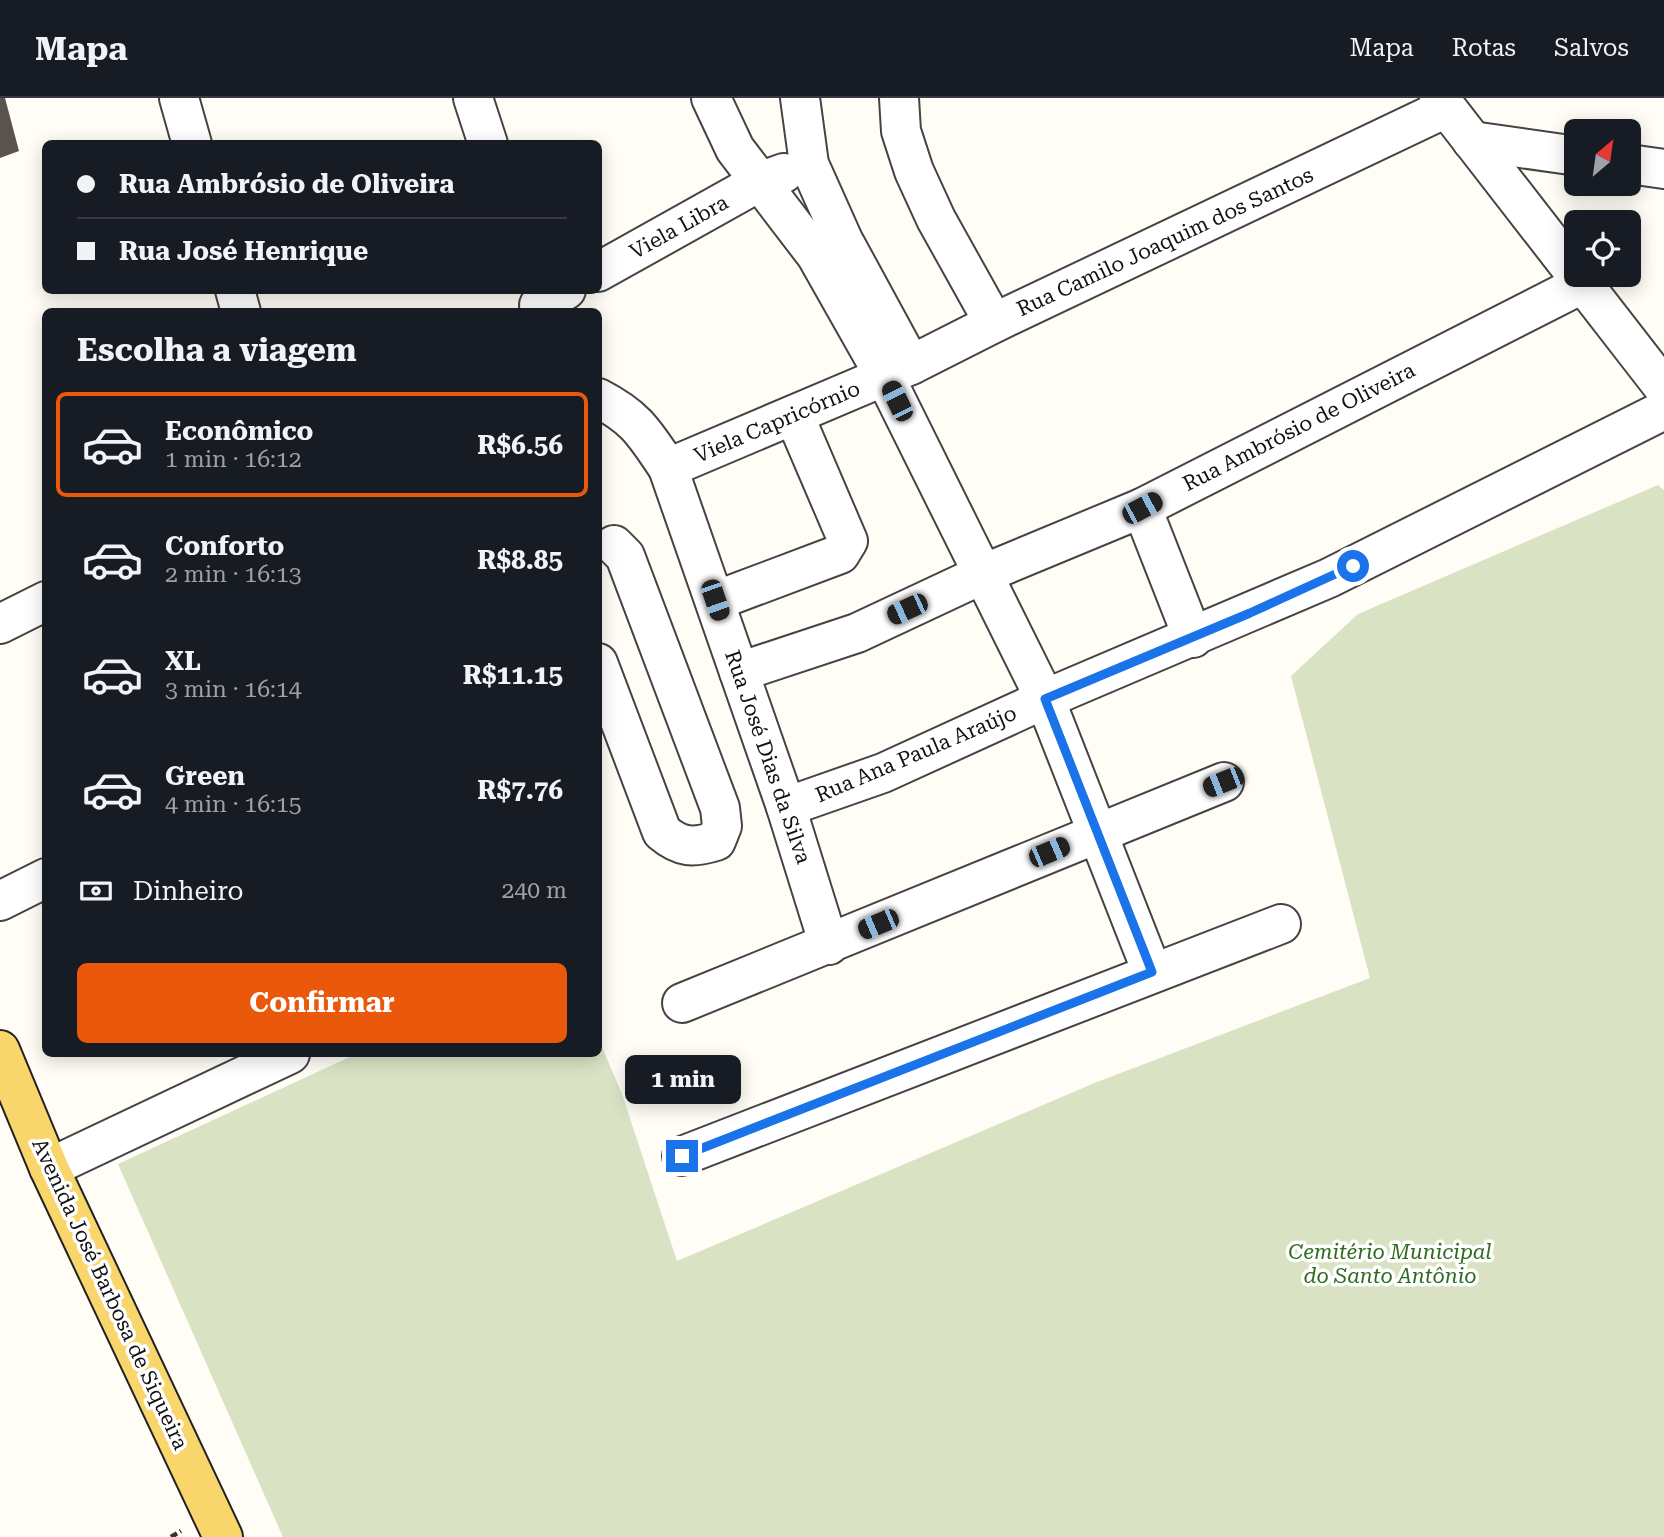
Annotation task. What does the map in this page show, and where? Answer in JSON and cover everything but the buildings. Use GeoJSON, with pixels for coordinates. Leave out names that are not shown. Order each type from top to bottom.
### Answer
{"type":"FeatureCollection","features":[{"type":"Feature","properties":{"kind":"main road","name":"Avenida José Barbosa de Siqueira"},"geometry":{"type":"LineString","coordinates":[[0,1050],[49,1168],[223,1537]]}},
{"type":"Feature","properties":{"kind":"street"},"geometry":{"type":"LineString","coordinates":[[179,98],[191,140]]}},
{"type":"Feature","properties":{"kind":"street"},"geometry":{"type":"LineString","coordinates":[[473,98],[487,140]]}},
{"type":"Feature","properties":{"kind":"street"},"geometry":{"type":"LineString","coordinates":[[711,98],[735,149],[898,371]]}},
{"type":"Feature","properties":{"kind":"street"},"geometry":{"type":"LineString","coordinates":[[800,98],[809,164],[983,574],[1045,699],[1152,972]]}},
{"type":"Feature","properties":{"kind":"street"},"geometry":{"type":"LineString","coordinates":[[900,98],[901,131],[914,171],[936,219],[994,323]]}},
{"type":"Feature","properties":{"kind":"street"},"geometry":{"type":"LineString","coordinates":[[1443,103],[1564,261]]}},
{"type":"Feature","properties":{"kind":"street","name":"Rua Camilo Joaquim dos Santos"},"geometry":{"type":"LineString","coordinates":[[898,371],[1443,103]]}},
{"type":"Feature","properties":{"kind":"street"},"geometry":{"type":"LineString","coordinates":[[1472,141],[1564,154]]}},
{"type":"Feature","properties":{"kind":"street","name":"Viela Libra"},"geometry":{"type":"LineString","coordinates":[[602,270],[759,182],[809,164]]}},
{"type":"Feature","properties":{"kind":"street"},"geometry":{"type":"LineString","coordinates":[[1642,166],[1664,169]]}},
{"type":"Feature","properties":{"kind":"street","name":"Rua Ambrósio de Oliveira"},"geometry":{"type":"LineString","coordinates":[[739,672],[857,633],[983,574],[1142,508],[1576,287]]}},
{"type":"Feature","properties":{"kind":"street"},"geometry":{"type":"LineString","coordinates":[[1584,287],[1664,388]]}},
{"type":"Feature","properties":{"kind":"street","name":"Viela Capricórnio"},"geometry":{"type":"LineString","coordinates":[[668,468],[898,371]]}},
{"type":"Feature","properties":{"kind":"street","name":"Rua José Dias da Silva"},"geometry":{"type":"LineString","coordinates":[[602,400],[640,425],[668,468],[786,807],[829,944]]}},
{"type":"Feature","properties":{"kind":"street"},"geometry":{"type":"LineString","coordinates":[[1045,699],[1329,578],[1664,410]]}},
{"type":"Feature","properties":{"kind":"street"},"geometry":{"type":"LineString","coordinates":[[715,600],[839,554],[848,541],[794,415]]}},
{"type":"Feature","properties":{"kind":"street"},"geometry":{"type":"LineString","coordinates":[[1142,508],[1193,638]]}},
{"type":"Feature","properties":{"kind":"street"},"geometry":{"type":"LineString","coordinates":[[602,674],[662,832],[674,841],[695,847],[716,841],[722,826],[720,808],[625,556],[614,545]]}},
{"type":"Feature","properties":{"kind":"street"},"geometry":{"type":"LineString","coordinates":[[0,624],[42,603]]}},
{"type":"Feature","properties":{"kind":"street","name":"Rua Ana Paula Araújo"},"geometry":{"type":"LineString","coordinates":[[786,807],[883,773],[1045,699]]}},
{"type":"Feature","properties":{"kind":"street"},"geometry":{"type":"LineString","coordinates":[[682,1003],[1223,782]]}},
{"type":"Feature","properties":{"kind":"street"},"geometry":{"type":"LineString","coordinates":[[0,901],[42,880]]}},
{"type":"Feature","properties":{"kind":"street"},"geometry":{"type":"LineString","coordinates":[[682,1156],[1281,924]]}},
{"type":"Feature","properties":{"kind":"street"},"geometry":{"type":"LineString","coordinates":[[49,1168],[284,1057]]}},
{"type":"Feature","properties":{"kind":"green space","name":"Cemitério Municipal do Santo Antônio"},"geometry":{"type":"Polygon","coordinates":[[[1658,485],[1664,490],[1664,1537],[283,1537],[118,1164],[350,1057],[602,1057],[602,1047],[622,1094],[677,1261],[1097,1082],[1370,978],[1291,676],[1358,614],[1658,485]]]}},
{"type":"Feature","properties":{"kind":"route"},"geometry":{"type":"LineString","coordinates":[[682,1156],[1152,972],[1045,699],[1250,613],[1353,566]]}}]}
